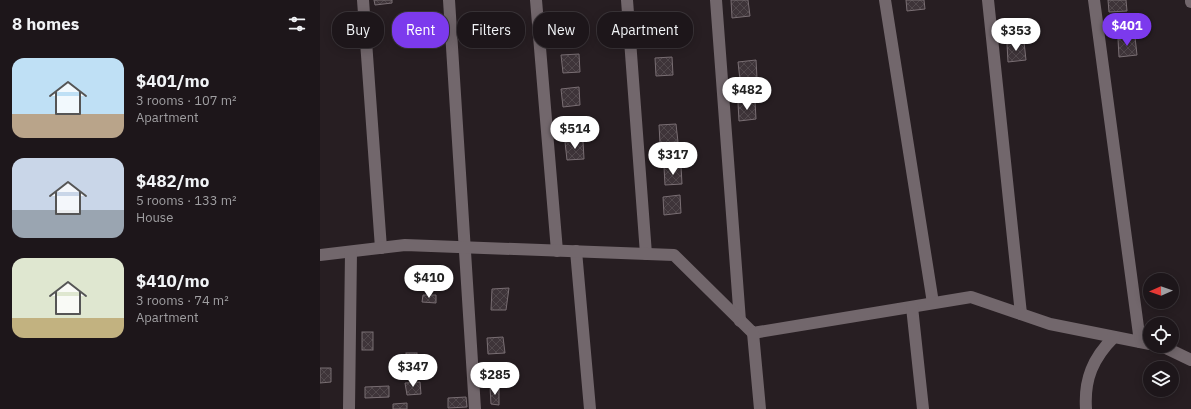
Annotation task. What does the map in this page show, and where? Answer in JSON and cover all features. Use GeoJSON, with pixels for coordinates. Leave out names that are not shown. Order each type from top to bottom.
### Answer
{"type":"FeatureCollection","features":[{"type":"Feature","properties":{"kind":"street"},"geometry":{"type":"LineString","coordinates":[[363,0],[381,248]]}},
{"type":"Feature","properties":{"kind":"street"},"geometry":{"type":"LineString","coordinates":[[449,0],[475,409]]}},
{"type":"Feature","properties":{"kind":"street"},"geometry":{"type":"LineString","coordinates":[[536,0],[557,251]]}},
{"type":"Feature","properties":{"kind":"street"},"geometry":{"type":"LineString","coordinates":[[627,0],[646,254]]}},
{"type":"Feature","properties":{"kind":"street"},"geometry":{"type":"LineString","coordinates":[[716,0],[740,321]]}},
{"type":"Feature","properties":{"kind":"street"},"geometry":{"type":"LineString","coordinates":[[885,0],[934,303]]}},
{"type":"Feature","properties":{"kind":"street"},"geometry":{"type":"LineString","coordinates":[[988,0],[1020,314]]}},
{"type":"Feature","properties":{"kind":"street"},"geometry":{"type":"LineString","coordinates":[[1094,0],[1143,330]]}},
{"type":"Feature","properties":{"kind":"street"},"geometry":{"type":"LineString","coordinates":[[320,256],[405,245],[674,255],[753,333],[760,409]]}},
{"type":"Feature","properties":{"kind":"street"},"geometry":{"type":"LineString","coordinates":[[576,251],[590,409]]}},
{"type":"Feature","properties":{"kind":"street"},"geometry":{"type":"LineString","coordinates":[[349,409],[351,252]]}},
{"type":"Feature","properties":{"kind":"street"},"geometry":{"type":"LineString","coordinates":[[753,333],[971,297],[1050,324],[1143,343]]}},
{"type":"Feature","properties":{"kind":"street"},"geometry":{"type":"LineString","coordinates":[[912,307],[923,409]]}},
{"type":"Feature","properties":{"kind":"street"},"geometry":{"type":"LineString","coordinates":[[1086,409],[1090,369],[1101,350],[1114,337]]}},
{"type":"Feature","properties":{"kind":"street"},"geometry":{"type":"LineString","coordinates":[[1176,353],[1191,360]]}},
{"type":"Feature","properties":{"kind":"building"},"geometry":{"type":"Polygon","coordinates":[[[374,0],[392,0],[392,3],[375,5],[374,0]]]}},
{"type":"Feature","properties":{"kind":"building"},"geometry":{"type":"Polygon","coordinates":[[[731,0],[748,0],[750,16],[732,18],[731,0]]]}},
{"type":"Feature","properties":{"kind":"building"},"geometry":{"type":"Polygon","coordinates":[[[906,0],[924,0],[925,9],[907,11],[906,0]]]}},
{"type":"Feature","properties":{"kind":"building"},"geometry":{"type":"Polygon","coordinates":[[[1108,0],[1126,0],[1127,11],[1109,12],[1108,0]]]}},
{"type":"Feature","properties":{"kind":"building"},"geometry":{"type":"Polygon","coordinates":[[[1135,37],[1137,55],[1119,57],[1118,39],[1135,37]]]}},
{"type":"Feature","properties":{"kind":"building"},"geometry":{"type":"Polygon","coordinates":[[[1024,42],[1026,60],[1008,62],[1007,44],[1024,42]]]}},
{"type":"Feature","properties":{"kind":"building"},"geometry":{"type":"Polygon","coordinates":[[[579,54],[580,72],[563,73],[561,55],[579,54]]]}},
{"type":"Feature","properties":{"kind":"building"},"geometry":{"type":"Polygon","coordinates":[[[672,57],[673,75],[656,76],[655,58],[672,57]]]}},
{"type":"Feature","properties":{"kind":"building"},"geometry":{"type":"Polygon","coordinates":[[[756,60],[757,78],[740,80],[738,62],[756,60]]]}},
{"type":"Feature","properties":{"kind":"building"},"geometry":{"type":"Polygon","coordinates":[[[579,87],[580,105],[563,107],[561,89],[579,87]]]}},
{"type":"Feature","properties":{"kind":"building"},"geometry":{"type":"Polygon","coordinates":[[[755,101],[756,119],[739,121],[738,103],[755,101]]]}},
{"type":"Feature","properties":{"kind":"building"},"geometry":{"type":"Polygon","coordinates":[[[676,124],[678,142],[660,143],[659,125],[676,124]]]}},
{"type":"Feature","properties":{"kind":"building"},"geometry":{"type":"Polygon","coordinates":[[[583,141],[584,159],[567,160],[565,142],[583,141]]]}},
{"type":"Feature","properties":{"kind":"building"},"geometry":{"type":"Polygon","coordinates":[[[681,166],[682,184],[665,185],[664,167],[681,166]]]}},
{"type":"Feature","properties":{"kind":"building"},"geometry":{"type":"Polygon","coordinates":[[[680,195],[681,213],[664,215],[663,197],[680,195]]]}},
{"type":"Feature","properties":{"kind":"building"},"geometry":{"type":"Polygon","coordinates":[[[509,288],[506,310],[491,310],[492,289],[509,288]]]}},
{"type":"Feature","properties":{"kind":"building"},"geometry":{"type":"Polygon","coordinates":[[[423,295],[436,295],[436,303],[422,302],[423,295]]]}},
{"type":"Feature","properties":{"kind":"building"},"geometry":{"type":"Polygon","coordinates":[[[362,332],[373,332],[373,350],[362,350],[362,332]]]}},
{"type":"Feature","properties":{"kind":"building"},"geometry":{"type":"Polygon","coordinates":[[[503,337],[505,353],[488,354],[487,338],[503,337]]]}},
{"type":"Feature","properties":{"kind":"building"},"geometry":{"type":"Polygon","coordinates":[[[406,353],[417,353],[417,378],[406,378],[406,353]]]}},
{"type":"Feature","properties":{"kind":"building"},"geometry":{"type":"Polygon","coordinates":[[[320,368],[331,368],[331,382],[320,383],[320,368]]]}},
{"type":"Feature","properties":{"kind":"building"},"geometry":{"type":"Polygon","coordinates":[[[420,382],[421,394],[407,395],[405,383],[420,382]]]}},
{"type":"Feature","properties":{"kind":"building"},"geometry":{"type":"Polygon","coordinates":[[[389,386],[389,397],[365,398],[365,387],[389,386]]]}},
{"type":"Feature","properties":{"kind":"building"},"geometry":{"type":"Polygon","coordinates":[[[490,387],[499,388],[499,405],[491,404],[490,387]]]}},
{"type":"Feature","properties":{"kind":"building"},"geometry":{"type":"Polygon","coordinates":[[[466,397],[467,407],[448,408],[448,398],[466,397]]]}},
{"type":"Feature","properties":{"kind":"building"},"geometry":{"type":"Polygon","coordinates":[[[407,403],[407,409],[393,409],[393,404],[407,403]]]}}]}
